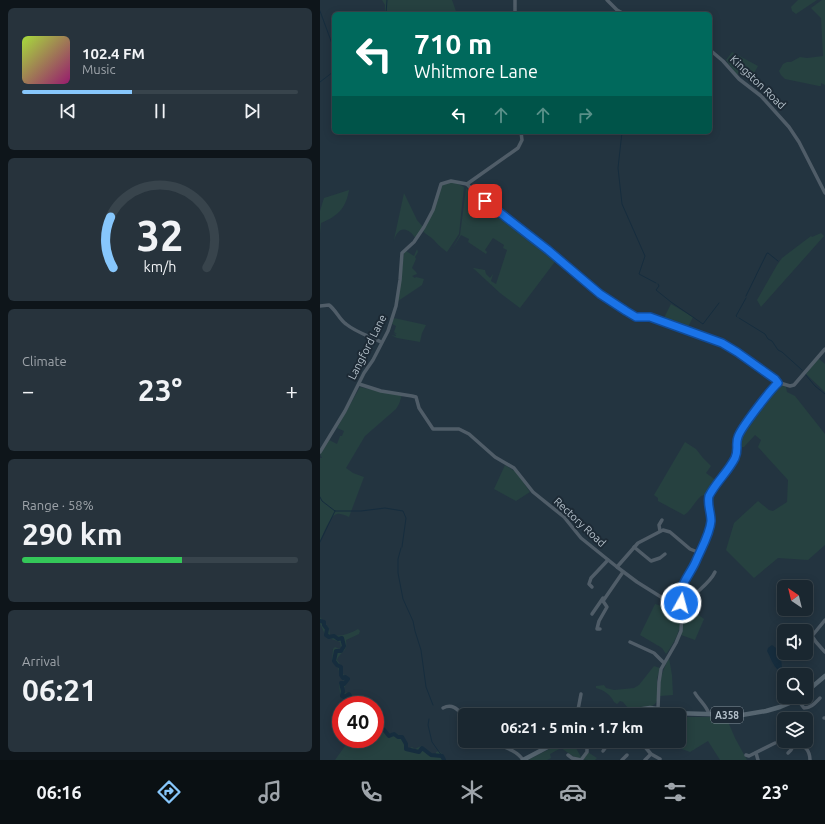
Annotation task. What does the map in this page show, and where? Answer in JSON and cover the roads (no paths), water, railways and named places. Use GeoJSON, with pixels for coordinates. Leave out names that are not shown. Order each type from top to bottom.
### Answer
{"type":"FeatureCollection","features":[{"type":"Feature","properties":{"kind":"main road"},"geometry":{"type":"LineString","coordinates":[[813,686],[825,676]]}},
{"type":"Feature","properties":{"kind":"main road","name":"A358"},"geometry":{"type":"LineString","coordinates":[[686,714],[736,716],[750,714],[784,704]]}},
{"type":"Feature","properties":{"kind":"main road"},"geometry":{"type":"LineString","coordinates":[[523,760],[546,748]]}},
{"type":"Feature","properties":{"kind":"street"},"geometry":{"type":"LineString","coordinates":[[515,0],[515,12]]}},
{"type":"Feature","properties":{"kind":"street"},"geometry":{"type":"LineString","coordinates":[[607,0],[620,12]]}},
{"type":"Feature","properties":{"kind":"street","name":"Kingston Road"},"geometry":{"type":"LineString","coordinates":[[712,52],[723,61],[739,79],[761,96],[786,123],[799,142],[825,193]]}},
{"type":"Feature","properties":{"kind":"street"},"geometry":{"type":"LineString","coordinates":[[521,134],[522,140],[518,148],[467,184],[474,192],[596,290],[636,317],[650,317],[724,344],[775,379],[778,383],[783,383],[788,386],[794,385],[825,349]]}},
{"type":"Feature","properties":{"kind":"street","name":"Langford Lane"},"geometry":{"type":"LineString","coordinates":[[320,452],[345,411],[364,373],[373,360],[388,331],[395,311],[402,253],[417,238],[426,223],[433,210],[441,184],[451,181],[467,184]]}},
{"type":"Feature","properties":{"kind":"street"},"geometry":{"type":"LineString","coordinates":[[320,306],[330,304],[348,326],[361,334],[381,342]]}},
{"type":"Feature","properties":{"kind":"street"},"geometry":{"type":"LineString","coordinates":[[658,708],[659,682],[664,663],[674,648],[680,634],[682,612],[680,597],[681,589],[700,553],[711,522],[708,502],[709,496],[735,459],[738,451],[738,435],[751,416],[778,383]]}},
{"type":"Feature","properties":{"kind":"street","name":"Rectory Road"},"geometry":{"type":"LineString","coordinates":[[359,384],[381,391],[416,397],[421,411],[433,429],[459,429],[469,434],[495,457],[514,468],[530,489],[564,517],[581,538],[622,571],[664,599],[680,597]]}},
{"type":"Feature","properties":{"kind":"street"},"geometry":{"type":"LineString","coordinates":[[660,531],[659,526],[662,520]]}},
{"type":"Feature","properties":{"kind":"street"},"geometry":{"type":"LineString","coordinates":[[617,567],[639,542],[660,531],[668,531],[690,549],[700,553]]}},
{"type":"Feature","properties":{"kind":"street"},"geometry":{"type":"LineString","coordinates":[[634,547],[652,562],[664,556]]}},
{"type":"Feature","properties":{"kind":"street"},"geometry":{"type":"LineString","coordinates":[[592,587],[589,584],[591,578],[608,560]]}},
{"type":"Feature","properties":{"kind":"street"},"geometry":{"type":"LineString","coordinates":[[592,614],[622,571]]}},
{"type":"Feature","properties":{"kind":"street"},"geometry":{"type":"LineString","coordinates":[[600,629],[597,628],[599,621],[607,607],[603,601],[622,571]]}},
{"type":"Feature","properties":{"kind":"street"},"geometry":{"type":"LineString","coordinates":[[681,603],[698,591],[715,572]]}},
{"type":"Feature","properties":{"kind":"street"},"geometry":{"type":"LineString","coordinates":[[813,635],[825,620]]}},
{"type":"Feature","properties":{"kind":"street"},"geometry":{"type":"LineString","coordinates":[[813,638],[825,652]]}},
{"type":"Feature","properties":{"kind":"street"},"geometry":{"type":"LineString","coordinates":[[630,642],[654,653],[664,663]]}},
{"type":"Feature","properties":{"kind":"street"},"geometry":{"type":"LineString","coordinates":[[695,693],[709,714]]}},
{"type":"Feature","properties":{"kind":"street"},"geometry":{"type":"LineString","coordinates":[[578,708],[581,694]]}},
{"type":"Feature","properties":{"kind":"street"},"geometry":{"type":"LineString","coordinates":[[801,704],[806,708],[811,707],[819,700]]}},
{"type":"Feature","properties":{"kind":"street"},"geometry":{"type":"LineString","coordinates":[[443,708],[453,706],[458,711]]}},
{"type":"Feature","properties":{"kind":"street"},"geometry":{"type":"LineString","coordinates":[[746,755],[749,756],[775,743]]}},
{"type":"Feature","properties":{"kind":"street"},"geometry":{"type":"LineString","coordinates":[[506,748],[521,757],[523,760]]}},
{"type":"Feature","properties":{"kind":"street"},"geometry":{"type":"LineString","coordinates":[[570,758],[581,760],[587,752],[587,748]]}},
{"type":"Feature","properties":{"kind":"street"},"geometry":{"type":"LineString","coordinates":[[603,751],[606,748]]}},
{"type":"Feature","properties":{"kind":"street"},"geometry":{"type":"LineString","coordinates":[[645,748],[651,754],[660,759]]}},
{"type":"Feature","properties":{"kind":"street"},"geometry":{"type":"LineString","coordinates":[[788,753],[791,748]]}},
{"type":"Feature","properties":{"kind":"street"},"geometry":{"type":"LineString","coordinates":[[805,748],[808,750],[810,760]]}},
{"type":"Feature","properties":{"kind":"street"},"geometry":{"type":"LineString","coordinates":[[756,753],[758,760]]}},
{"type":"Feature","properties":{"kind":"street"},"geometry":{"type":"LineString","coordinates":[[645,760],[651,754]]}},
{"type":"Feature","properties":{"kind":"water"},"geometry":{"type":"Polygon","coordinates":[[[772,645],[776,648],[777,660],[781,660],[782,668],[777,669],[773,663],[767,651],[772,645]]]}},
{"type":"Feature","properties":{"kind":"waterway"},"geometry":{"type":"LineString","coordinates":[[386,12],[387,0]]}},
{"type":"Feature","properties":{"kind":"waterway"},"geometry":{"type":"LineString","coordinates":[[320,11],[332,44]]}},
{"type":"Feature","properties":{"kind":"waterway"},"geometry":{"type":"LineString","coordinates":[[320,82],[332,73]]}},
{"type":"Feature","properties":{"kind":"waterway"},"geometry":{"type":"LineString","coordinates":[[622,134],[618,168],[622,204],[645,256],[639,274],[656,283]]}},
{"type":"Feature","properties":{"kind":"waterway"},"geometry":{"type":"LineString","coordinates":[[746,296],[767,253],[778,261]]}},
{"type":"Feature","properties":{"kind":"waterway"},"geometry":{"type":"LineString","coordinates":[[658,284],[659,286],[656,290],[703,324],[719,303]]}},
{"type":"Feature","properties":{"kind":"waterway"},"geometry":{"type":"LineString","coordinates":[[737,317],[736,316],[746,298]]}},
{"type":"Feature","properties":{"kind":"waterway"},"geometry":{"type":"LineString","coordinates":[[739,318],[765,334],[778,350],[802,370]]}},
{"type":"Feature","properties":{"kind":"waterway"},"geometry":{"type":"LineString","coordinates":[[805,374],[815,386],[825,394]]}},
{"type":"Feature","properties":{"kind":"waterway"},"geometry":{"type":"LineString","coordinates":[[320,497],[322,501],[335,511],[361,511],[385,508],[403,511],[406,518],[402,547]]}},
{"type":"Feature","properties":{"kind":"waterway"},"geometry":{"type":"LineString","coordinates":[[320,542],[335,511]]}},
{"type":"Feature","properties":{"kind":"waterway"},"geometry":{"type":"LineString","coordinates":[[401,548],[398,559],[398,573],[403,599],[413,621],[421,650],[426,687],[433,705]]}},
{"type":"Feature","properties":{"kind":"waterway"},"geometry":{"type":"LineString","coordinates":[[320,621],[324,622],[327,629],[326,635],[329,637],[334,636],[338,639],[342,638],[344,646],[341,651],[336,651],[334,661],[341,667],[341,675],[343,678],[345,677],[348,679],[344,684],[341,683],[343,691],[342,696]]}},
{"type":"Feature","properties":{"kind":"waterway"},"geometry":{"type":"LineString","coordinates":[[346,696],[349,694],[350,696]]}},
{"type":"Feature","properties":{"kind":"waterway"},"geometry":{"type":"LineString","coordinates":[[429,719],[428,725],[432,742],[442,756]]}},
{"type":"Feature","properties":{"kind":"waterway"},"geometry":{"type":"LineString","coordinates":[[384,730],[389,736],[394,734],[398,737],[402,737],[406,744],[406,749],[419,752],[422,748],[431,755],[442,756],[444,760]]}}]}
